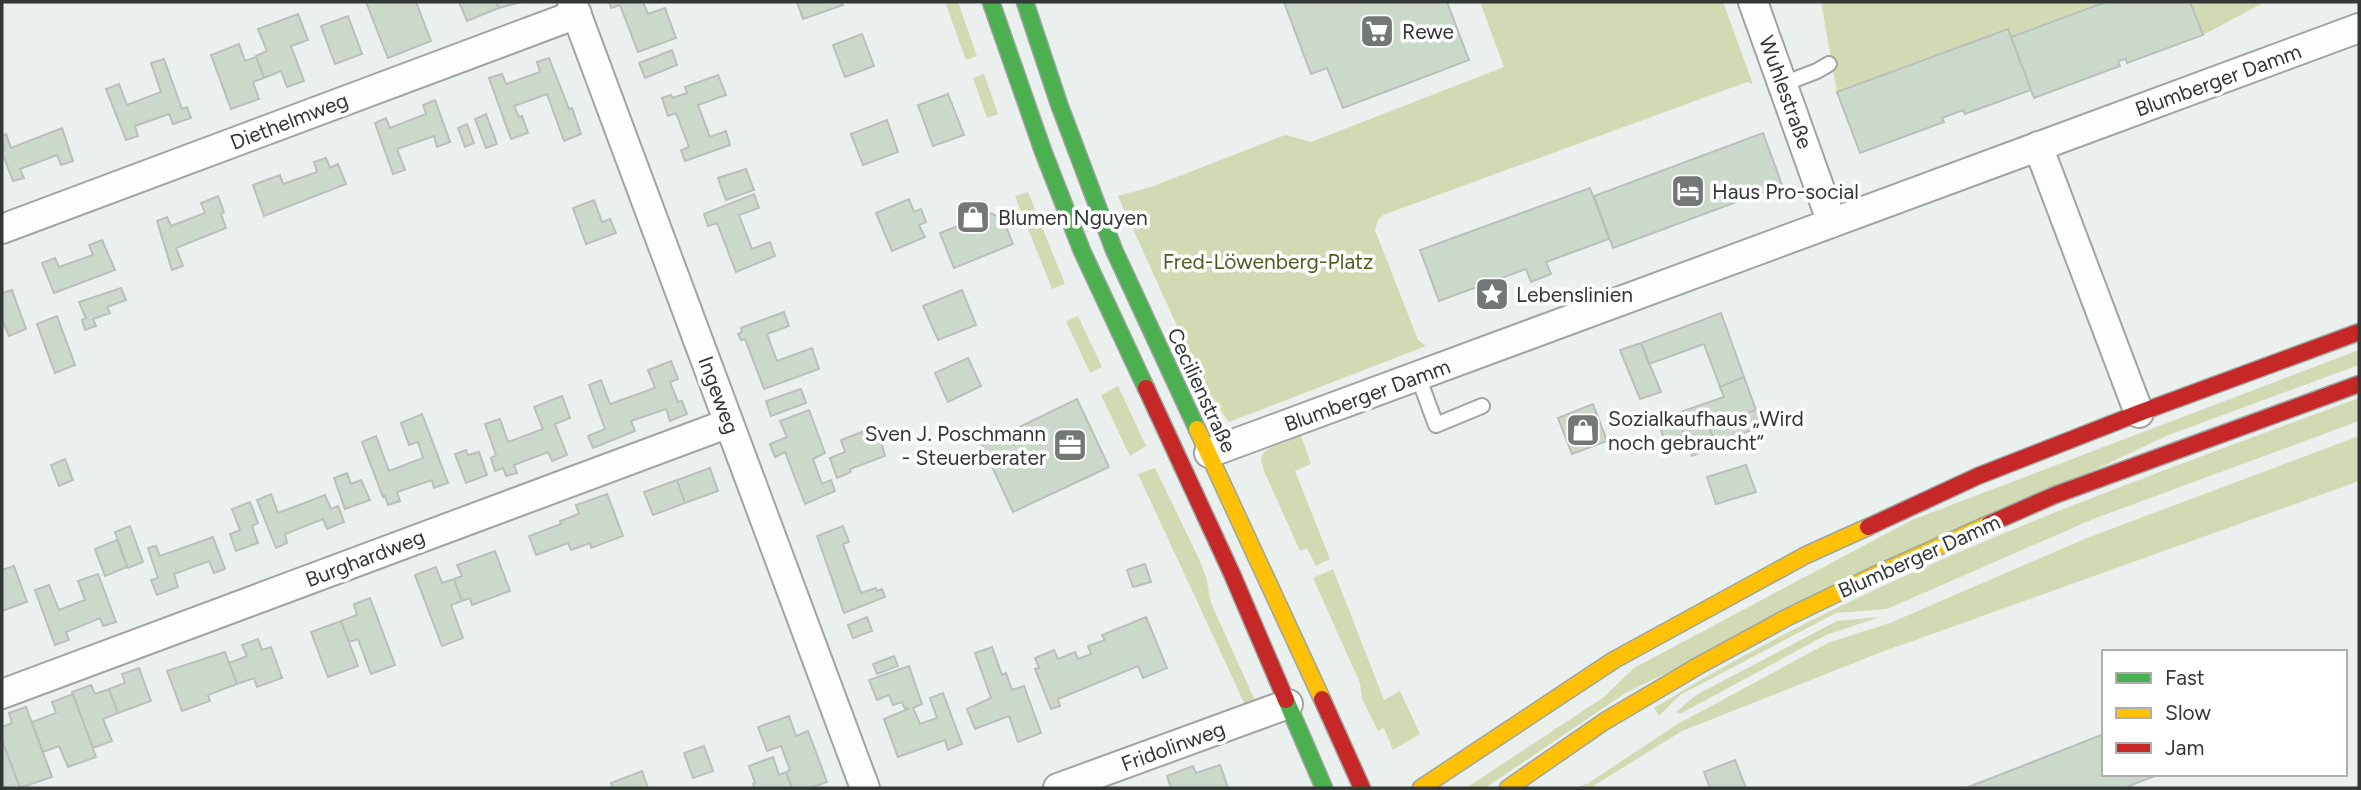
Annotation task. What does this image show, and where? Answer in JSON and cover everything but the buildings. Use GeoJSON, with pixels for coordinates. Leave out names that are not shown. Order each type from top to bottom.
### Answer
{"type":"FeatureCollection","features":[{"type":"Feature","properties":{"kind":"main road"},"geometry":{"type":"LineString","coordinates":[[992,2],[1043,151],[1082,251],[1232,574],[1324,788]]}},
{"type":"Feature","properties":{"kind":"main road","name":"Cecilienstraße"},"geometry":{"type":"LineString","coordinates":[[1026,2],[1059,104],[1114,250],[1362,788]]}},
{"type":"Feature","properties":{"kind":"main road"},"geometry":{"type":"LineString","coordinates":[[1420,788],[1614,660],[1796,561],[1905,508],[1979,476],[2359,332]]}},
{"type":"Feature","properties":{"kind":"main road","name":"Blumberger Damm"},"geometry":{"type":"LineString","coordinates":[[1508,788],[1605,721],[1698,666],[1788,617],[1875,575],[2055,495],[2359,384]]}},
{"type":"Feature","properties":{"kind":"street","name":"Wuhlestraße"},"geometry":{"type":"LineString","coordinates":[[1753,2],[1832,223]]}},
{"type":"Feature","properties":{"kind":"street","name":"Diethelmweg"},"geometry":{"type":"LineString","coordinates":[[2,229],[575,8]]}},
{"type":"Feature","properties":{"kind":"street","name":"Ingeweg"},"geometry":{"type":"LineString","coordinates":[[575,8],[866,788]]}},
{"type":"Feature","properties":{"kind":"street","name":"Blumberger Damm"},"geometry":{"type":"LineString","coordinates":[[1209,453],[2359,28]]}},
{"type":"Feature","properties":{"kind":"street"},"geometry":{"type":"LineString","coordinates":[[2038,146],[2139,414]]}},
{"type":"Feature","properties":{"kind":"street","name":"Burghardweg"},"geometry":{"type":"LineString","coordinates":[[2,694],[729,423]]}},
{"type":"Feature","properties":{"kind":"street","name":"Fridolinweg"},"geometry":{"type":"LineString","coordinates":[[1058,788],[1288,704]]}},
{"type":"Feature","properties":{"kind":"lane"},"geometry":{"type":"LineString","coordinates":[[1783,84],[1829,64]]}},
{"type":"Feature","properties":{"kind":"lane"},"geometry":{"type":"LineString","coordinates":[[1418,376],[1436,425],[1482,406]]}},
{"type":"Feature","properties":{"kind":"green space"},"geometry":{"type":"Polygon","coordinates":[[[945,2],[958,2],[977,56],[966,60],[945,2]]]}},
{"type":"Feature","properties":{"kind":"green space","name":"Fred-Löwenberg-Platz"},"geometry":{"type":"Polygon","coordinates":[[[1480,2],[1723,2],[1753,84],[1747,82],[1383,215],[1375,230],[1418,340],[1426,346],[1229,422],[1206,390],[1118,196],[1151,187],[1285,135],[1311,142],[1504,67],[1480,2]]]}},
{"type":"Feature","properties":{"kind":"green space"},"geometry":{"type":"Polygon","coordinates":[[[1821,2],[2106,2],[2011,37],[2007,29],[1837,92],[1821,2]]]}},
{"type":"Feature","properties":{"kind":"green space"},"geometry":{"type":"Polygon","coordinates":[[[2190,2],[2265,2],[2203,35],[2190,2]]]}},
{"type":"Feature","properties":{"kind":"green space"},"geometry":{"type":"Polygon","coordinates":[[[984,74],[998,114],[987,118],[973,78],[984,74]]]}},
{"type":"Feature","properties":{"kind":"green space"},"geometry":{"type":"Polygon","coordinates":[[[1028,192],[1065,284],[1052,289],[1015,196],[1028,192]]]}},
{"type":"Feature","properties":{"kind":"green space"},"geometry":{"type":"Polygon","coordinates":[[[1078,316],[1102,367],[1090,373],[1066,321],[1078,316]]]}},
{"type":"Feature","properties":{"kind":"green space"},"geometry":{"type":"Polygon","coordinates":[[[2359,350],[2359,365],[2166,436],[1627,692],[1485,788],[1466,788],[1604,697],[1634,668],[1912,520],[2359,350]]]}},
{"type":"Feature","properties":{"kind":"green space"},"geometry":{"type":"Polygon","coordinates":[[[1118,386],[1146,446],[1130,456],[1101,395],[1118,386]]]}},
{"type":"Feature","properties":{"kind":"green space"},"geometry":{"type":"Polygon","coordinates":[[[2359,398],[2359,421],[2093,519],[1887,609],[1836,613],[1680,695],[1659,716],[1654,708],[1737,659],[1910,574],[2088,499],[2359,398]]]}},
{"type":"Feature","properties":{"kind":"green space"},"geometry":{"type":"Polygon","coordinates":[[[1301,436],[1311,464],[1295,471],[1330,559],[1316,566],[1307,548],[1300,551],[1261,460],[1263,453],[1270,448],[1301,436]]]}},
{"type":"Feature","properties":{"kind":"green space"},"geometry":{"type":"Polygon","coordinates":[[[2359,436],[2359,481],[1879,653],[1682,731],[1590,788],[1574,788],[1587,784],[1676,725],[1828,643],[1890,623],[2087,538],[2359,436]]]}},
{"type":"Feature","properties":{"kind":"green space"},"geometry":{"type":"Polygon","coordinates":[[[1155,468],[1200,561],[1211,603],[1257,705],[1246,707],[1138,474],[1155,468]]]}},
{"type":"Feature","properties":{"kind":"green space"},"geometry":{"type":"Polygon","coordinates":[[[1333,569],[1384,700],[1400,691],[1420,734],[1393,750],[1384,728],[1378,731],[1362,699],[1360,683],[1313,578],[1333,569]]]}},
{"type":"Feature","properties":{"kind":"green space"},"geometry":{"type":"Polygon","coordinates":[[[1880,617],[1826,635],[1680,714],[1676,712],[1696,695],[1837,621],[1880,617]]]}},
{"type":"Feature","properties":{"kind":"traffic: fast"},"geometry":{"type":"LineString","coordinates":[[991,2],[1043,151],[1082,251],[1146,388]]}},
{"type":"Feature","properties":{"kind":"traffic: fast"},"geometry":{"type":"LineString","coordinates":[[1025,2],[1059,104],[1114,250],[1197,429]]}},
{"type":"Feature","properties":{"kind":"traffic: fast"},"geometry":{"type":"LineString","coordinates":[[1286,700],[1324,788]]}},
{"type":"Feature","properties":{"kind":"traffic: slow"},"geometry":{"type":"LineString","coordinates":[[1197,429],[1322,699]]}},
{"type":"Feature","properties":{"kind":"traffic: slow"},"geometry":{"type":"LineString","coordinates":[[1508,788],[1605,721],[1698,666],[1788,617],[1989,524]]}},
{"type":"Feature","properties":{"kind":"traffic: slow"},"geometry":{"type":"LineString","coordinates":[[1421,788],[1614,660],[1806,555],[1868,527]]}},
{"type":"Feature","properties":{"kind":"traffic: jam"},"geometry":{"type":"LineString","coordinates":[[1868,527],[1978,476],[2359,332]]}},
{"type":"Feature","properties":{"kind":"traffic: jam"},"geometry":{"type":"LineString","coordinates":[[1989,524],[2055,495],[2359,384]]}},
{"type":"Feature","properties":{"kind":"traffic: jam"},"geometry":{"type":"LineString","coordinates":[[1146,388],[1232,574],[1286,700]]}},
{"type":"Feature","properties":{"kind":"traffic: jam"},"geometry":{"type":"LineString","coordinates":[[1322,699],[1362,788]]}},
{"type":"Feature","properties":{"kind":"place","name":"Rewe"},"geometry":{"type":"Point","coordinates":[1377,31]}},
{"type":"Feature","properties":{"kind":"place","name":"Haus Pro-social"},"geometry":{"type":"Point","coordinates":[1688,191]}},
{"type":"Feature","properties":{"kind":"place","name":"Blumen Nguyen"},"geometry":{"type":"Point","coordinates":[973,217]}},
{"type":"Feature","properties":{"kind":"place","name":"Lebenslinien"},"geometry":{"type":"Point","coordinates":[1492,294]}},
{"type":"Feature","properties":{"kind":"place","name":"Sozialkaufhaus „Wird noch gebraucht“"},"geometry":{"type":"Point","coordinates":[1583,430]}},
{"type":"Feature","properties":{"kind":"place","name":"Sven J. Poschmann - Steuerberater"},"geometry":{"type":"Point","coordinates":[1070,445]}}]}
